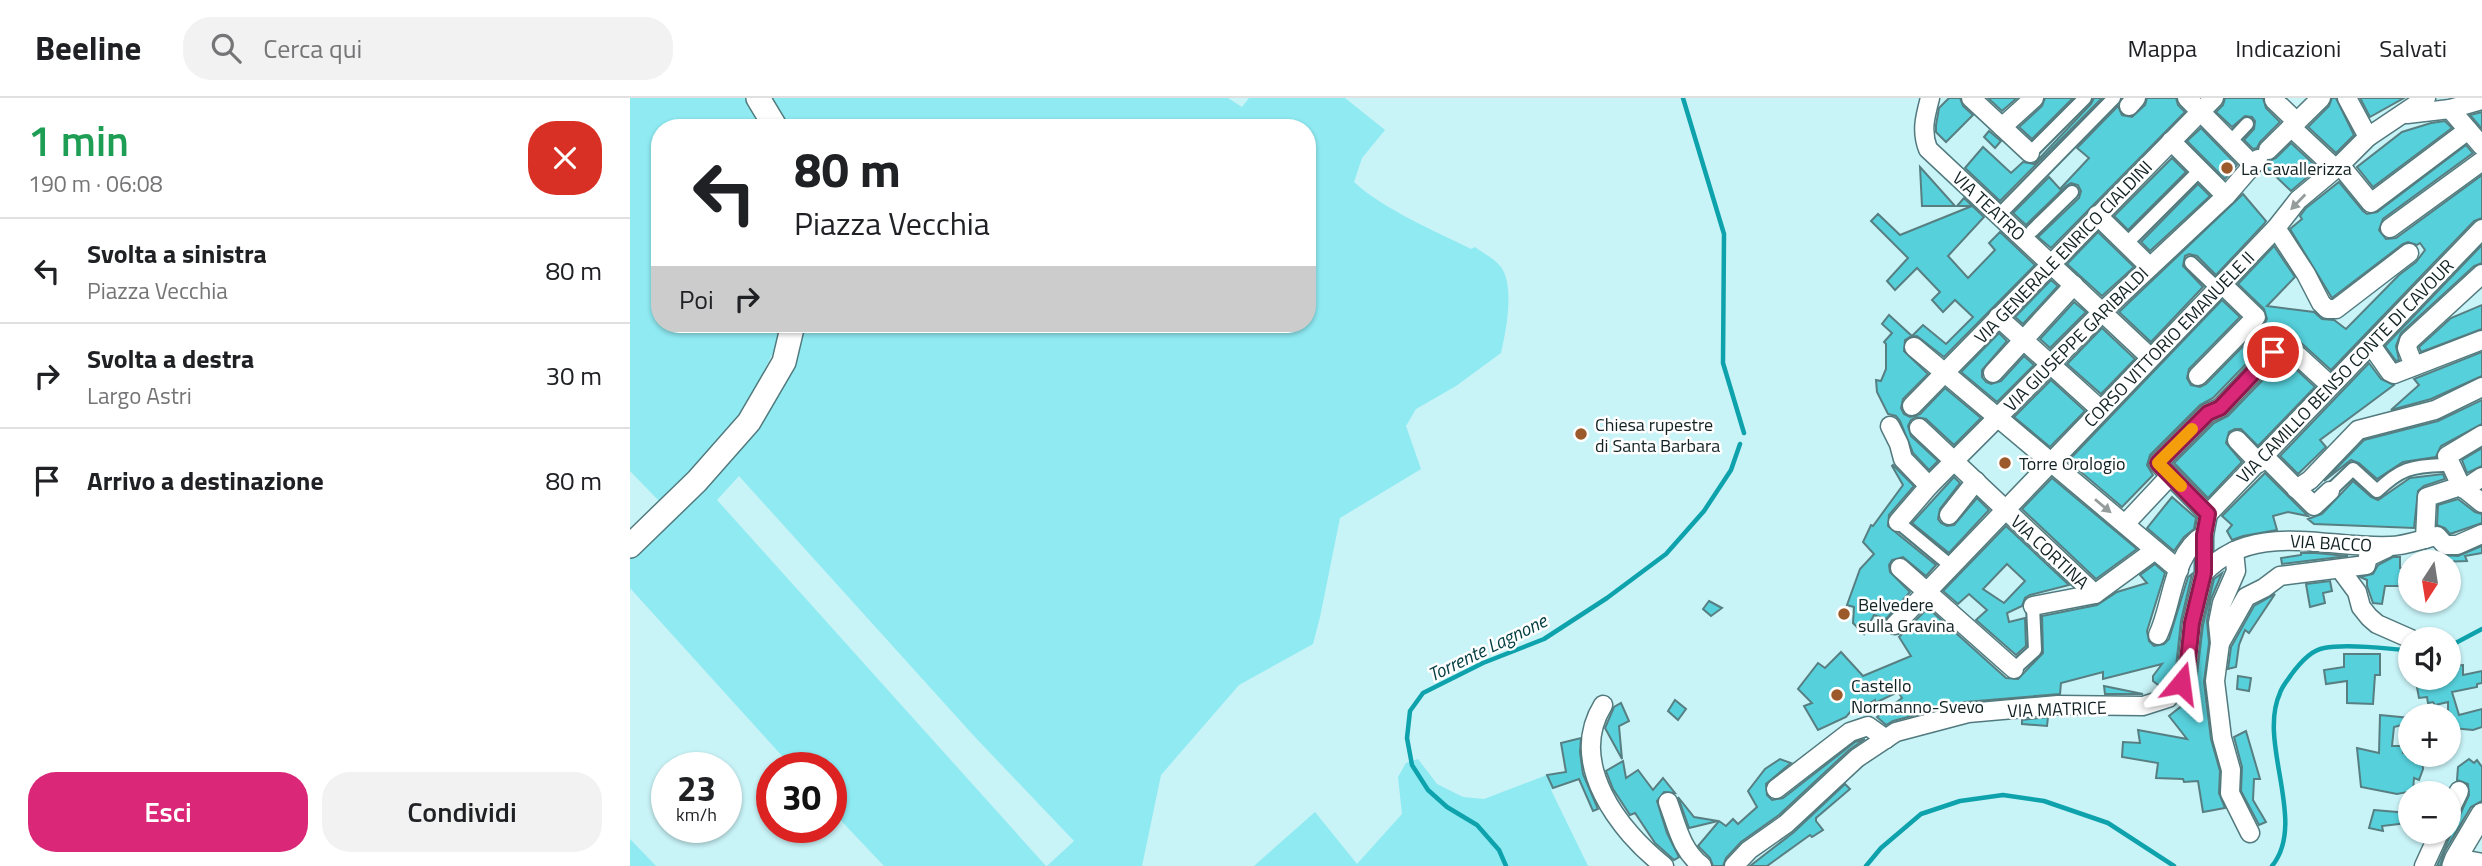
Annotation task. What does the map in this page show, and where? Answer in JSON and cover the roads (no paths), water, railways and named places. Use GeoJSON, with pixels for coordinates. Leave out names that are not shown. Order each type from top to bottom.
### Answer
{"type":"FeatureCollection","features":[{"type":"Feature","properties":{"kind":"main road"},"geometry":{"type":"LineString","coordinates":[[758,98],[771,119]]}},
{"type":"Feature","properties":{"kind":"main road"},"geometry":{"type":"LineString","coordinates":[[630,546],[697,481],[749,422],[784,362],[791,333]]}},
{"type":"Feature","properties":{"kind":"street","name":"VIA TEATRO"},"geometry":{"type":"LineString","coordinates":[[1930,98],[1923,123],[1928,149],[2150,357]]}},
{"type":"Feature","properties":{"kind":"street"},"geometry":{"type":"LineString","coordinates":[[1971,98],[1991,104],[2002,127],[2030,153],[2085,98]]}},
{"type":"Feature","properties":{"kind":"street"},"geometry":{"type":"LineString","coordinates":[[2002,127],[2034,98]]}},
{"type":"Feature","properties":{"kind":"street"},"geometry":{"type":"LineString","coordinates":[[2187,98],[2230,142],[2260,158]]}},
{"type":"Feature","properties":{"kind":"street","name":"VIA GENERALE ENRICO CIALDINI"},"geometry":{"type":"LineString","coordinates":[[1912,407],[2214,98]]}},
{"type":"Feature","properties":{"kind":"street","name":"VIA GIUSEPPE GARIBALDI"},"geometry":{"type":"LineString","coordinates":[[1898,523],[1929,486],[2102,312],[2226,196],[2321,98]]}},
{"type":"Feature","properties":{"kind":"street"},"geometry":{"type":"LineString","coordinates":[[2347,98],[2368,136]]}},
{"type":"Feature","properties":{"kind":"street","name":"CORSO VITTORIO EMANUELE II"},"geometry":{"type":"LineString","coordinates":[[1895,625],[2276,228],[2298,200],[2338,167],[2368,136],[2426,98]]}},
{"type":"Feature","properties":{"kind":"street"},"geometry":{"type":"LineString","coordinates":[[2275,99],[2294,124],[2371,203],[2468,130]]}},
{"type":"Feature","properties":{"kind":"street"},"geometry":{"type":"LineString","coordinates":[[2403,114],[2450,109],[2482,100]]}},
{"type":"Feature","properties":{"kind":"street"},"geometry":{"type":"LineString","coordinates":[[1999,215],[2126,101]]}},
{"type":"Feature","properties":{"kind":"street"},"geometry":{"type":"LineString","coordinates":[[2450,109],[2482,146]]}},
{"type":"Feature","properties":{"kind":"street"},"geometry":{"type":"LineString","coordinates":[[2230,142],[2247,124]]}},
{"type":"Feature","properties":{"kind":"street"},"geometry":{"type":"LineString","coordinates":[[2171,141],[2226,196]]}},
{"type":"Feature","properties":{"kind":"street"},"geometry":{"type":"LineString","coordinates":[[2390,228],[2482,161]]}},
{"type":"Feature","properties":{"kind":"street"},"geometry":{"type":"LineString","coordinates":[[2126,244],[2200,170]]}},
{"type":"Feature","properties":{"kind":"street"},"geometry":{"type":"LineString","coordinates":[[2032,231],[2072,192]]}},
{"type":"Feature","properties":{"kind":"street"},"geometry":{"type":"LineString","coordinates":[[2097,215],[2150,267]]}},
{"type":"Feature","properties":{"kind":"street"},"geometry":{"type":"LineString","coordinates":[[2276,228],[2327,309],[2336,309],[2409,253]]}},
{"type":"Feature","properties":{"kind":"street","name":"VIA CAMILLO BENSO CONTE DI CAVOUR"},"geometry":{"type":"LineString","coordinates":[[2158,635],[2185,555],[2206,526],[2261,459],[2482,229]]}},
{"type":"Feature","properties":{"kind":"street"},"geometry":{"type":"LineString","coordinates":[[2191,263],[2256,317],[2199,376]]}},
{"type":"Feature","properties":{"kind":"street"},"geometry":{"type":"LineString","coordinates":[[2414,366],[2407,348],[2409,341],[2482,274]]}},
{"type":"Feature","properties":{"kind":"street"},"geometry":{"type":"LineString","coordinates":[[1993,373],[2074,285]]}},
{"type":"Feature","properties":{"kind":"street"},"geometry":{"type":"LineString","coordinates":[[1998,317],[2101,410]]}},
{"type":"Feature","properties":{"kind":"street"},"geometry":{"type":"LineString","coordinates":[[2371,345],[2394,374],[2482,340]]}},
{"type":"Feature","properties":{"kind":"street"},"geometry":{"type":"LineString","coordinates":[[2125,524],[2208,413],[2220,408],[2283,342],[2331,386]]}},
{"type":"Feature","properties":{"kind":"street"},"geometry":{"type":"LineString","coordinates":[[1914,347],[2179,570]]}},
{"type":"Feature","properties":{"kind":"street"},"geometry":{"type":"LineString","coordinates":[[2296,489],[2311,480],[2358,430],[2435,410],[2482,387]]}},
{"type":"Feature","properties":{"kind":"street"},"geometry":{"type":"LineString","coordinates":[[1890,426],[1903,459],[1929,486]]}},
{"type":"Feature","properties":{"kind":"street","name":"VIA CORTINA"},"geometry":{"type":"LineString","coordinates":[[1919,428],[2095,594]]}},
{"type":"Feature","properties":{"kind":"street"},"geometry":{"type":"LineString","coordinates":[[2237,440],[2315,506],[2353,469],[2377,491],[2395,474],[2415,466],[2445,461],[2482,435]]}},
{"type":"Feature","properties":{"kind":"street"},"geometry":{"type":"LineString","coordinates":[[2445,461],[2462,487],[2482,503]]}},
{"type":"Feature","properties":{"kind":"street"},"geometry":{"type":"LineString","coordinates":[[2164,469],[2206,526]]}},
{"type":"Feature","properties":{"kind":"street"},"geometry":{"type":"LineString","coordinates":[[2482,477],[2462,487],[2427,497],[2425,539],[2437,536],[2445,545],[2457,545],[2482,534]]}},
{"type":"Feature","properties":{"kind":"street"},"geometry":{"type":"LineString","coordinates":[[1949,515],[1976,481]]}},
{"type":"Feature","properties":{"kind":"street"},"geometry":{"type":"LineString","coordinates":[[1898,523],[1951,566]]}},
{"type":"Feature","properties":{"kind":"street","name":"VIA MATRICE"},"geometry":{"type":"LineString","coordinates":[[1734,866],[1749,850],[1786,824],[1857,758],[1896,732],[1968,713],[2058,705],[2143,706],[2168,698],[2181,683],[2187,670],[2192,623],[2204,573],[2206,526]]}},
{"type":"Feature","properties":{"kind":"street","name":"VIA BACCO"},"geometry":{"type":"LineString","coordinates":[[2204,573],[2217,559],[2234,551],[2268,542],[2293,540],[2391,547],[2425,539]]}},
{"type":"Feature","properties":{"kind":"street"},"geometry":{"type":"LineString","coordinates":[[2220,643],[2246,597],[2280,576],[2367,565],[2368,557],[2391,547]]}},
{"type":"Feature","properties":{"kind":"street"},"geometry":{"type":"LineString","coordinates":[[1900,568],[2014,670],[2035,650],[2034,606],[2095,594],[2155,550]]}},
{"type":"Feature","properties":{"kind":"street"},"geometry":{"type":"LineString","coordinates":[[2234,551],[2236,571],[2222,603],[2218,623],[2220,643],[2215,681],[2222,738],[2231,770],[2230,793],[2250,833]]}},
{"type":"Feature","properties":{"kind":"street"},"geometry":{"type":"LineString","coordinates":[[2340,569],[2357,592],[2361,607],[2369,617],[2377,624],[2398,633]]}},
{"type":"Feature","properties":{"kind":"street"},"geometry":{"type":"LineString","coordinates":[[1603,705],[1595,719],[1591,736],[1594,776],[1620,823],[1664,866]]}},
{"type":"Feature","properties":{"kind":"street"},"geometry":{"type":"LineString","coordinates":[[1776,789],[1850,732],[1868,726],[1886,738]]}},
{"type":"Feature","properties":{"kind":"street"},"geometry":{"type":"LineString","coordinates":[[1668,802],[1681,841],[1696,862],[1671,866]]}},
{"type":"Feature","properties":{"kind":"street"},"geometry":{"type":"LineString","coordinates":[[2482,814],[2455,862],[2482,863]]}},
{"type":"Feature","properties":{"kind":"street"},"geometry":{"type":"LineString","coordinates":[[2424,866],[2434,844]]}},
{"type":"Feature","properties":{"kind":"waterway","name":"Torrente Lagnone"},"geometry":{"type":"LineString","coordinates":[[1683,98],[1724,234],[1723,363],[1744,433]]}},
{"type":"Feature","properties":{"kind":"waterway","name":"Torrente Lagnone"},"geometry":{"type":"LineString","coordinates":[[1506,866],[1499,850],[1477,825],[1447,807],[1428,790],[1412,765],[1407,738],[1410,711],[1423,693],[1483,663],[1544,639],[1607,598],[1666,554],[1704,511],[1731,470],[1740,444]]}},
{"type":"Feature","properties":{"kind":"waterway","name":"Torrente Lagnone"},"geometry":{"type":"LineString","coordinates":[[2461,640],[2482,629]]}},
{"type":"Feature","properties":{"kind":"waterway","name":"Torrente Lagnone"},"geometry":{"type":"LineString","coordinates":[[2272,866],[2282,848],[2285,827],[2274,735],[2275,713],[2284,686],[2302,662],[2319,649],[2354,646],[2398,650]]}},
{"type":"Feature","properties":{"kind":"waterway","name":"Torrente Lagnone"},"geometry":{"type":"LineString","coordinates":[[1866,866],[1881,848],[1921,814],[1960,801],[2003,795],[2044,801],[2108,823],[2174,866]]}},
{"type":"Feature","properties":{"kind":"place","name":"La Cavallerizza"},"geometry":{"type":"Point","coordinates":[2227,168]}},
{"type":"Feature","properties":{"kind":"place","name":"Chiesa rupestre di Santa Barbara"},"geometry":{"type":"Point","coordinates":[1581,434]}},
{"type":"Feature","properties":{"kind":"place","name":"Torre Orologio"},"geometry":{"type":"Point","coordinates":[2005,463]}},
{"type":"Feature","properties":{"kind":"place","name":"Belvedere sulla Gravina"},"geometry":{"type":"Point","coordinates":[1844,614]}},
{"type":"Feature","properties":{"kind":"place","name":"Castello Normanno-Svevo"},"geometry":{"type":"Point","coordinates":[1837,695]}}]}
